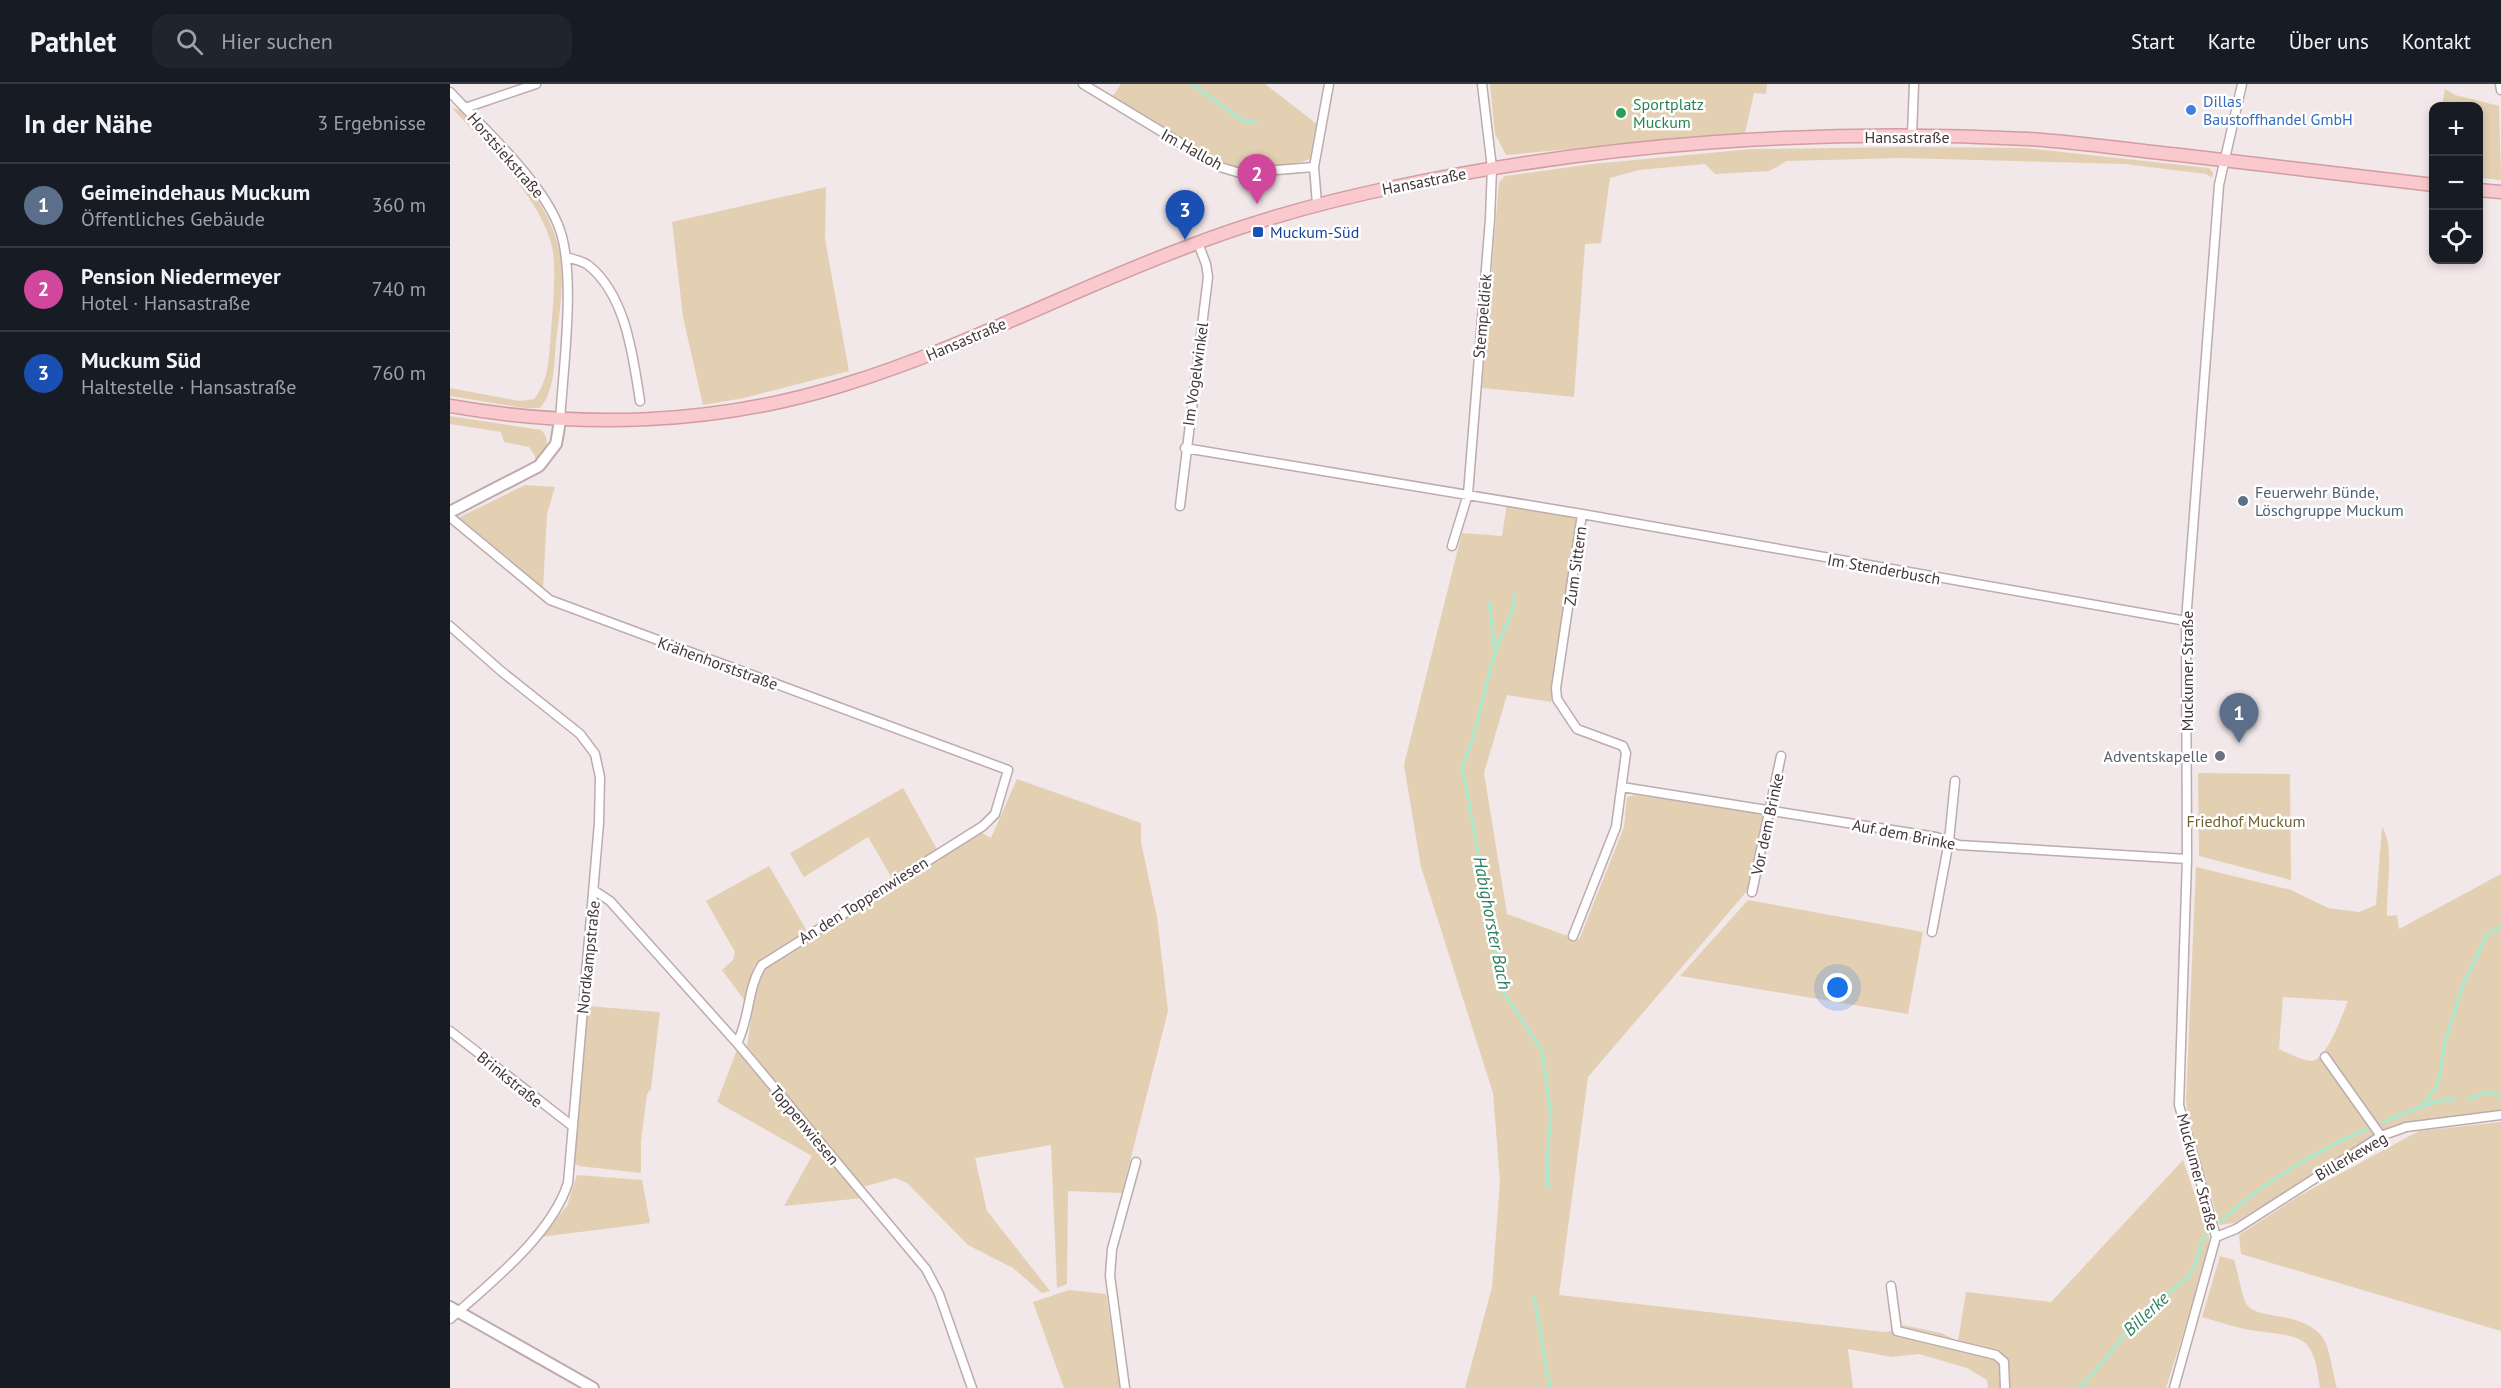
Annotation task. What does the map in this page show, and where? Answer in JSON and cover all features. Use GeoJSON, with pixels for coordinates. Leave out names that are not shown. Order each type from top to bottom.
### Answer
{"type":"FeatureCollection","features":[{"type":"Feature","properties":{"kind":"main road","name":"Hansastraße"},"geometry":{"type":"LineString","coordinates":[[450,406],[560,421],[651,420],[764,404],[840,387],[942,350],[1198,243],[1317,204],[1492,168],[1751,140],[1912,135],[2056,141],[2429,185]]}},
{"type":"Feature","properties":{"kind":"main road"},"geometry":{"type":"LineString","coordinates":[[2483,190],[2501,192]]}},
{"type":"Feature","properties":{"kind":"street"},"geometry":{"type":"LineString","coordinates":[[465,108],[536,84]]}},
{"type":"Feature","properties":{"kind":"street","name":"Im Halloh"},"geometry":{"type":"LineString","coordinates":[[1083,84],[1220,167],[1240,173],[1314,166]]}},
{"type":"Feature","properties":{"kind":"street"},"geometry":{"type":"LineString","coordinates":[[1317,204],[1314,166],[1329,84]]}},
{"type":"Feature","properties":{"kind":"street","name":"Stempeldiek"},"geometry":{"type":"LineString","coordinates":[[1452,546],[1468,494],[1492,168],[1482,84]]}},
{"type":"Feature","properties":{"kind":"street"},"geometry":{"type":"LineString","coordinates":[[1912,135],[1914,84]]}},
{"type":"Feature","properties":{"kind":"street","name":"Muckumer Straße"},"geometry":{"type":"LineString","coordinates":[[2174,1388],[2216,1237],[2180,1105],[2187,859],[2186,621],[2217,209],[2224,160],[2242,84]]}},
{"type":"Feature","properties":{"kind":"street"},"geometry":{"type":"LineString","coordinates":[[2500,84],[2501,90]]}},
{"type":"Feature","properties":{"kind":"street","name":"Horstsiekstraße"},"geometry":{"type":"LineString","coordinates":[[450,92],[546,200],[560,230],[568,281],[560,421]]}},
{"type":"Feature","properties":{"kind":"street","name":"Im Vogelwinkel"},"geometry":{"type":"LineString","coordinates":[[1180,506],[1185,448],[1208,277],[1198,243]]}},
{"type":"Feature","properties":{"kind":"street"},"geometry":{"type":"LineString","coordinates":[[566,257],[587,264],[604,283],[617,305],[633,354],[640,400]]}},
{"type":"Feature","properties":{"kind":"street"},"geometry":{"type":"LineString","coordinates":[[450,512],[538,466],[556,444],[560,421]]}},
{"type":"Feature","properties":{"kind":"street","name":"Zum Sittern"},"geometry":{"type":"LineString","coordinates":[[1185,448],[1582,514],[1556,688],[1557,699],[1577,729],[1623,746],[1626,753],[1616,826],[1573,936]]}},
{"type":"Feature","properties":{"kind":"street","name":"Im Stenderbusch"},"geometry":{"type":"LineString","coordinates":[[1582,514],[2186,621]]}},
{"type":"Feature","properties":{"kind":"street","name":"Krähenhorststraße"},"geometry":{"type":"LineString","coordinates":[[450,518],[550,600],[1008,770]]}},
{"type":"Feature","properties":{"kind":"street","name":"Nordkampstraße"},"geometry":{"type":"LineString","coordinates":[[450,626],[590,744],[600,777],[595,891],[571,1125],[569,1176],[563,1198],[555,1214],[453,1313]]}},
{"type":"Feature","properties":{"kind":"street","name":"Vor dem Brinke"},"geometry":{"type":"LineString","coordinates":[[1752,892],[1781,756]]}},
{"type":"Feature","properties":{"kind":"street","name":"An den Toppenwiesen"},"geometry":{"type":"LineString","coordinates":[[737,1043],[745,1029],[755,980],[762,965],[983,826],[995,814],[1008,770]]}},
{"type":"Feature","properties":{"kind":"street"},"geometry":{"type":"LineString","coordinates":[[1932,932],[1949,841],[1955,781]]}},
{"type":"Feature","properties":{"kind":"street","name":"Auf dem Brinke"},"geometry":{"type":"LineString","coordinates":[[1622,787],[1979,847],[2187,859]]}},
{"type":"Feature","properties":{"kind":"street","name":"Toppenwiesen"},"geometry":{"type":"LineString","coordinates":[[595,891],[610,901],[737,1043],[926,1269],[939,1294],[972,1388]]}},
{"type":"Feature","properties":{"kind":"street","name":"Brinkstraße"},"geometry":{"type":"LineString","coordinates":[[450,1031],[571,1125]]}},
{"type":"Feature","properties":{"kind":"street"},"geometry":{"type":"LineString","coordinates":[[2325,1057],[2381,1136]]}},
{"type":"Feature","properties":{"kind":"street","name":"Billerkeweg"},"geometry":{"type":"LineString","coordinates":[[2216,1237],[2236,1229],[2381,1136],[2406,1127],[2501,1115]]}},
{"type":"Feature","properties":{"kind":"street"},"geometry":{"type":"LineString","coordinates":[[1125,1388],[1110,1276],[1112,1249],[1136,1162]]}},
{"type":"Feature","properties":{"kind":"street"},"geometry":{"type":"LineString","coordinates":[[1892,1286],[1898,1331],[1996,1355],[2004,1362],[2005,1388]]}},
{"type":"Feature","properties":{"kind":"street"},"geometry":{"type":"LineString","coordinates":[[453,1313],[592,1388]]}},
{"type":"Feature","properties":{"kind":"green space"},"geometry":{"type":"Polygon","coordinates":[[[1121,84],[1265,84],[1318,125],[1312,158],[1286,166],[1257,170],[1224,163],[1191,146],[1113,96],[1121,84]]]}},
{"type":"Feature","properties":{"kind":"green space","name":"Sportplatz Muckum"},"geometry":{"type":"Polygon","coordinates":[[[1490,84],[1767,84],[1766,94],[1754,93],[1745,133],[1506,155],[1495,134],[1490,84]]]}},
{"type":"Feature","properties":{"kind":"green space"},"geometry":{"type":"Polygon","coordinates":[[[2445,89],[2455,95],[2483,102],[2443,102],[2445,89]]]}},
{"type":"Feature","properties":{"kind":"green space"},"geometry":{"type":"Polygon","coordinates":[[[2483,102],[2499,106],[2501,180],[2483,178],[2483,102]]]}},
{"type":"Feature","properties":{"kind":"green space"},"geometry":{"type":"Polygon","coordinates":[[[452,108],[460,110],[522,178],[536,197],[556,238],[562,270],[561,301],[553,377],[549,394],[540,408],[524,408],[450,396],[450,388],[520,401],[534,399],[543,383],[548,366],[554,281],[553,252],[548,233],[538,213],[512,175],[452,108]]]}},
{"type":"Feature","properties":{"kind":"green space"},"geometry":{"type":"Polygon","coordinates":[[[2025,148],[2209,168],[2213,173],[2212,178],[2206,174],[2125,164],[1901,158],[1787,161],[1769,171],[1715,174],[1705,164],[1639,170],[1610,178],[1601,243],[1585,244],[1574,397],[1482,388],[1499,182],[1505,176],[1592,164],[1752,149],[2025,148]]]}},
{"type":"Feature","properties":{"kind":"green space"},"geometry":{"type":"Polygon","coordinates":[[[826,187],[825,239],[849,371],[744,398],[703,405],[683,317],[672,222],[826,187]]]}},
{"type":"Feature","properties":{"kind":"green space"},"geometry":{"type":"Polygon","coordinates":[[[450,416],[541,430],[545,434],[546,447],[535,462],[535,456],[529,447],[504,442],[501,432],[450,424],[450,416]]]}},
{"type":"Feature","properties":{"kind":"green space"},"geometry":{"type":"Polygon","coordinates":[[[525,485],[555,487],[547,514],[543,589],[458,518],[525,485]]]}},
{"type":"Feature","properties":{"kind":"green space"},"geometry":{"type":"Polygon","coordinates":[[[1507,504],[1576,516],[1577,533],[1551,702],[1507,695],[1484,773],[1507,914],[1579,940],[1624,827],[1627,797],[1634,795],[1766,812],[1747,891],[1588,1077],[1559,1295],[1884,1332],[1897,1330],[1903,1325],[1941,1333],[1958,1341],[1966,1292],[2051,1302],[2183,1160],[2209,1237],[2208,1255],[2166,1388],[1988,1388],[1987,1380],[1967,1368],[1919,1354],[1892,1357],[1848,1349],[1853,1388],[1465,1388],[1492,1287],[1500,1182],[1493,1093],[1421,867],[1404,765],[1462,533],[1502,536],[1507,504]]]}},
{"type":"Feature","properties":{"kind":"green space","name":"Friedhof Muckum"},"geometry":{"type":"Polygon","coordinates":[[[2198,773],[2290,774],[2291,880],[2199,856],[2198,773]]]}},
{"type":"Feature","properties":{"kind":"green space"},"geometry":{"type":"Polygon","coordinates":[[[1017,779],[1141,823],[1141,842],[1157,917],[1168,1011],[1122,1193],[1068,1191],[1067,1284],[1057,1288],[1051,1145],[975,1158],[987,1211],[1050,1291],[1042,1293],[1013,1268],[968,1245],[907,1183],[895,1178],[863,1187],[747,1046],[757,981],[763,969],[980,832],[991,838],[1017,779]]]}},
{"type":"Feature","properties":{"kind":"green space"},"geometry":{"type":"Polygon","coordinates":[[[903,788],[938,851],[892,878],[868,837],[804,877],[790,853],[903,788]]]}},
{"type":"Feature","properties":{"kind":"green space"},"geometry":{"type":"Polygon","coordinates":[[[2382,827],[2386,835],[2389,857],[2387,916],[2397,915],[2399,929],[2501,874],[2501,1111],[2405,1123],[2385,1130],[2234,1223],[2220,1225],[2191,1133],[2186,1101],[2196,867],[2291,890],[2328,908],[2359,912],[2376,905],[2382,827]],[[2283,997],[2279,1049],[2303,1059],[2311,1061],[2317,1059],[2328,1046],[2348,1001],[2283,997]]]}},
{"type":"Feature","properties":{"kind":"green space"},"geometry":{"type":"Polygon","coordinates":[[[769,866],[807,931],[754,966],[745,1001],[722,970],[733,960],[735,952],[706,901],[769,866]]]}},
{"type":"Feature","properties":{"kind":"green space"},"geometry":{"type":"Polygon","coordinates":[[[1748,900],[1923,932],[1908,1014],[1680,976],[1748,900]]]}},
{"type":"Feature","properties":{"kind":"green space"},"geometry":{"type":"Polygon","coordinates":[[[588,1006],[660,1012],[651,1089],[647,1094],[641,1141],[641,1173],[579,1166],[574,1163],[588,1006]]]}},
{"type":"Feature","properties":{"kind":"green space"},"geometry":{"type":"Polygon","coordinates":[[[737,1050],[863,1198],[784,1206],[812,1156],[717,1102],[737,1050]]]}},
{"type":"Feature","properties":{"kind":"green space"},"geometry":{"type":"Polygon","coordinates":[[[2501,1122],[2501,1331],[2241,1254],[2239,1235],[2299,1196],[2419,1131],[2501,1122]]]}},
{"type":"Feature","properties":{"kind":"green space"},"geometry":{"type":"Polygon","coordinates":[[[577,1175],[642,1180],[650,1223],[541,1237],[567,1206],[577,1175]]]}},
{"type":"Feature","properties":{"kind":"green space"},"geometry":{"type":"Polygon","coordinates":[[[2220,1256],[2234,1260],[2243,1297],[2253,1310],[2305,1323],[2323,1338],[2337,1388],[2320,1388],[2314,1358],[2310,1348],[2304,1342],[2286,1335],[2243,1329],[2202,1317],[2220,1256]]]}},
{"type":"Feature","properties":{"kind":"green space"},"geometry":{"type":"Polygon","coordinates":[[[1069,1290],[1106,1294],[1121,1388],[1064,1388],[1033,1302],[1069,1290]]]}},
{"type":"Feature","properties":{"kind":"waterway"},"geometry":{"type":"LineString","coordinates":[[1192,84],[1243,121],[1256,122]]}},
{"type":"Feature","properties":{"kind":"waterway","name":"Habighorster Bach"},"geometry":{"type":"LineString","coordinates":[[1515,595],[1512,610],[1495,653],[1473,738],[1462,766],[1504,994],[1542,1050],[1551,1115],[1547,1159],[1548,1188]]}},
{"type":"Feature","properties":{"kind":"waterway","name":"Habighorster Bach"},"geometry":{"type":"LineString","coordinates":[[1489,602],[1495,651]]}},
{"type":"Feature","properties":{"kind":"waterway","name":"Billerke"},"geometry":{"type":"LineString","coordinates":[[2383,1122],[2422,1106],[2438,1084],[2445,1042],[2463,985],[2486,936],[2501,926]]}},
{"type":"Feature","properties":{"kind":"waterway","name":"Billerke"},"geometry":{"type":"LineString","coordinates":[[2468,1099],[2488,1092],[2501,1095]]}},
{"type":"Feature","properties":{"kind":"waterway","name":"Billerke"},"geometry":{"type":"LineString","coordinates":[[2422,1106],[2442,1100],[2455,1100]]}},
{"type":"Feature","properties":{"kind":"waterway","name":"Billerke"},"geometry":{"type":"LineString","coordinates":[[2220,1222],[2290,1169],[2330,1146],[2369,1128]]}},
{"type":"Feature","properties":{"kind":"waterway","name":"Billerke"},"geometry":{"type":"LineString","coordinates":[[2077,1388],[2083,1385],[2140,1317],[2188,1277],[2197,1261],[2201,1241],[2207,1236]]}},
{"type":"Feature","properties":{"kind":"waterway","name":"Habighorster Bach"},"geometry":{"type":"LineString","coordinates":[[1534,1296],[1550,1388]]}},
{"type":"Feature","properties":{"kind":"place","name":"Dillas Baustoffhandel GmbH"},"geometry":{"type":"Point","coordinates":[2191,110]}},
{"type":"Feature","properties":{"kind":"place","name":"Sportplatz Muckum"},"geometry":{"type":"Point","coordinates":[1621,113]}},
{"type":"Feature","properties":{"kind":"place","name":"Pension Niedermeyer"},"geometry":{"type":"Point","coordinates":[1257,204]}},
{"type":"Feature","properties":{"kind":"place","name":"Muckum-Süd"},"geometry":{"type":"Point","coordinates":[1258,232]}},
{"type":"Feature","properties":{"kind":"place","name":"Muckum Süd"},"geometry":{"type":"Point","coordinates":[1185,240]}},
{"type":"Feature","properties":{"kind":"place","name":"Feuerwehr Bünde, Löschgruppe Muckum"},"geometry":{"type":"Point","coordinates":[2243,501]}},
{"type":"Feature","properties":{"kind":"place","name":"Geimeindehaus Muckum"},"geometry":{"type":"Point","coordinates":[2239,743]}},
{"type":"Feature","properties":{"kind":"place","name":"Adventskapelle"},"geometry":{"type":"Point","coordinates":[2220,756]}}]}
